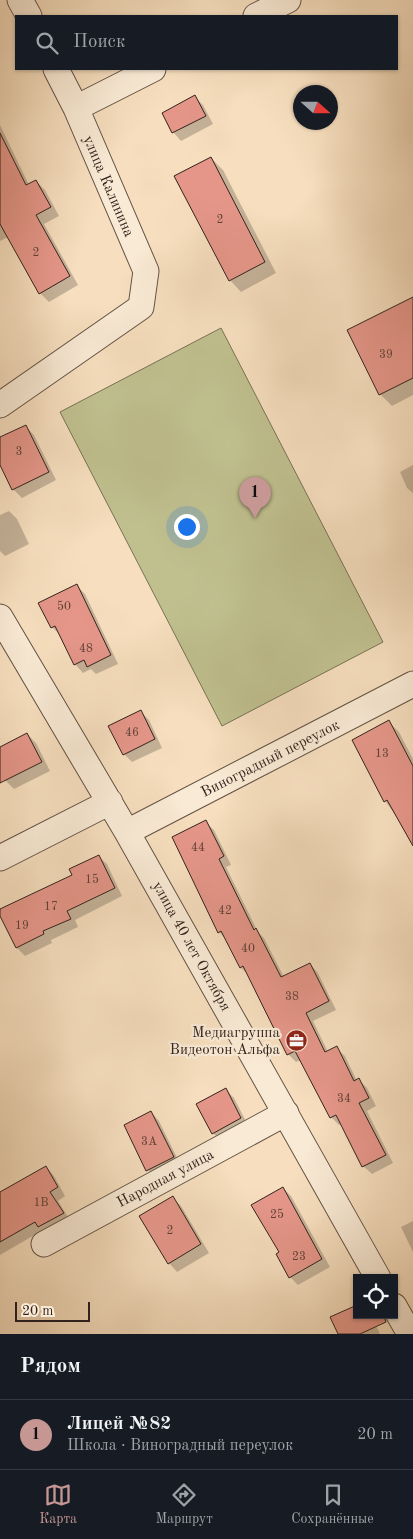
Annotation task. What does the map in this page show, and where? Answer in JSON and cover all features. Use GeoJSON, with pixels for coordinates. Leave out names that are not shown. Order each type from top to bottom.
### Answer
{"type":"FeatureCollection","features":[{"type":"Feature","properties":{"kind":"street"},"geometry":{"type":"LineString","coordinates":[[20,0],[28,15]]}},
{"type":"Feature","properties":{"kind":"street"},"geometry":{"type":"LineString","coordinates":[[258,15],[288,0]]}},
{"type":"Feature","properties":{"kind":"street","name":"улица Калинина"},"geometry":{"type":"LineString","coordinates":[[0,405],[141,308],[146,271],[76,108],[57,70]]}},
{"type":"Feature","properties":{"kind":"street"},"geometry":{"type":"LineString","coordinates":[[76,108],[150,70]]}},
{"type":"Feature","properties":{"kind":"street","name":"улица 40 лет Октября"},"geometry":{"type":"LineString","coordinates":[[0,617],[110,802],[376,1274]]}},
{"type":"Feature","properties":{"kind":"street","name":"Виноградный переулок"},"geometry":{"type":"LineString","coordinates":[[127,832],[413,684]]}},
{"type":"Feature","properties":{"kind":"street"},"geometry":{"type":"LineString","coordinates":[[0,858],[110,802]]}},
{"type":"Feature","properties":{"kind":"street","name":"Народная улица"},"geometry":{"type":"LineString","coordinates":[[44,1244],[286,1113]]}},
{"type":"Feature","properties":{"kind":"street"},"geometry":{"type":"LineString","coordinates":[[398,1313],[410,1334]]}},
{"type":"Feature","properties":{"kind":"green space"},"geometry":{"type":"Polygon","coordinates":[[[221,328],[383,642],[222,726],[60,412],[221,328]]]}},
{"type":"Feature","properties":{"kind":"building"},"geometry":{"type":"Polygon","coordinates":[[[195,95],[206,116],[172,133],[162,113],[195,95]]]}},
{"type":"Feature","properties":{"kind":"building"},"geometry":{"type":"Polygon","coordinates":[[[0,133],[26,185],[36,180],[51,207],[36,215],[70,276],[39,294],[0,224],[0,133]]]}},
{"type":"Feature","properties":{"kind":"building"},"geometry":{"type":"Polygon","coordinates":[[[211,157],[265,262],[229,281],[174,176],[211,157]]]}},
{"type":"Feature","properties":{"kind":"building"},"geometry":{"type":"Polygon","coordinates":[[[413,297],[413,378],[379,395],[347,330],[413,297]]]}},
{"type":"Feature","properties":{"kind":"building"},"geometry":{"type":"Polygon","coordinates":[[[26,425],[49,472],[12,490],[0,465],[0,437],[26,425]]]}},
{"type":"Feature","properties":{"kind":"building"},"geometry":{"type":"Polygon","coordinates":[[[77,584],[111,655],[87,667],[84,660],[74,665],[55,626],[51,628],[38,603],[77,584]]]}},
{"type":"Feature","properties":{"kind":"building"},"geometry":{"type":"Polygon","coordinates":[[[141,710],[155,739],[123,755],[108,726],[141,710]]]}},
{"type":"Feature","properties":{"kind":"building"},"geometry":{"type":"Polygon","coordinates":[[[389,720],[413,766],[413,846],[387,800],[384,802],[352,740],[389,720]]]}},
{"type":"Feature","properties":{"kind":"building"},"geometry":{"type":"Polygon","coordinates":[[[27,733],[42,762],[0,783],[0,747],[27,733]]]}},
{"type":"Feature","properties":{"kind":"building"},"geometry":{"type":"Polygon","coordinates":[[[206,820],[224,856],[219,859],[254,930],[256,928],[281,977],[310,963],[329,1001],[306,1013],[325,1052],[337,1046],[354,1081],[359,1078],[369,1098],[359,1103],[386,1155],[362,1167],[336,1115],[330,1118],[295,1051],[287,1055],[243,966],[240,968],[221,931],[218,933],[172,837],[206,820]]]}},
{"type":"Feature","properties":{"kind":"building"},"geometry":{"type":"Polygon","coordinates":[[[99,855],[115,888],[67,911],[71,919],[43,931],[44,934],[16,948],[0,916],[0,909],[72,875],[69,869],[99,855]]]}},
{"type":"Feature","properties":{"kind":"building"},"geometry":{"type":"Polygon","coordinates":[[[226,1088],[241,1118],[212,1134],[196,1104],[226,1088]]]}},
{"type":"Feature","properties":{"kind":"building"},"geometry":{"type":"Polygon","coordinates":[[[151,1111],[174,1157],[146,1171],[124,1125],[151,1111]]]}},
{"type":"Feature","properties":{"kind":"building"},"geometry":{"type":"Polygon","coordinates":[[[46,1166],[58,1187],[50,1192],[64,1213],[38,1227],[35,1222],[0,1242],[0,1192],[46,1166]]]}},
{"type":"Feature","properties":{"kind":"building"},"geometry":{"type":"Polygon","coordinates":[[[283,1187],[322,1259],[289,1278],[276,1254],[279,1252],[251,1205],[283,1187]]]}},
{"type":"Feature","properties":{"kind":"building"},"geometry":{"type":"Polygon","coordinates":[[[173,1196],[201,1244],[168,1264],[139,1216],[173,1196]]]}},
{"type":"Feature","properties":{"kind":"building"},"geometry":{"type":"Polygon","coordinates":[[[353,1307],[353,1319],[385,1319],[386,1322],[360,1334],[338,1334],[330,1317],[353,1307]]]}},
{"type":"Feature","properties":{"kind":"place","name":"Лицей №82"},"geometry":{"type":"Point","coordinates":[255,518]}},
{"type":"Feature","properties":{"kind":"place","name":"Медиагруппа Видеотон Альфа"},"geometry":{"type":"Point","coordinates":[296,1041]}}]}
